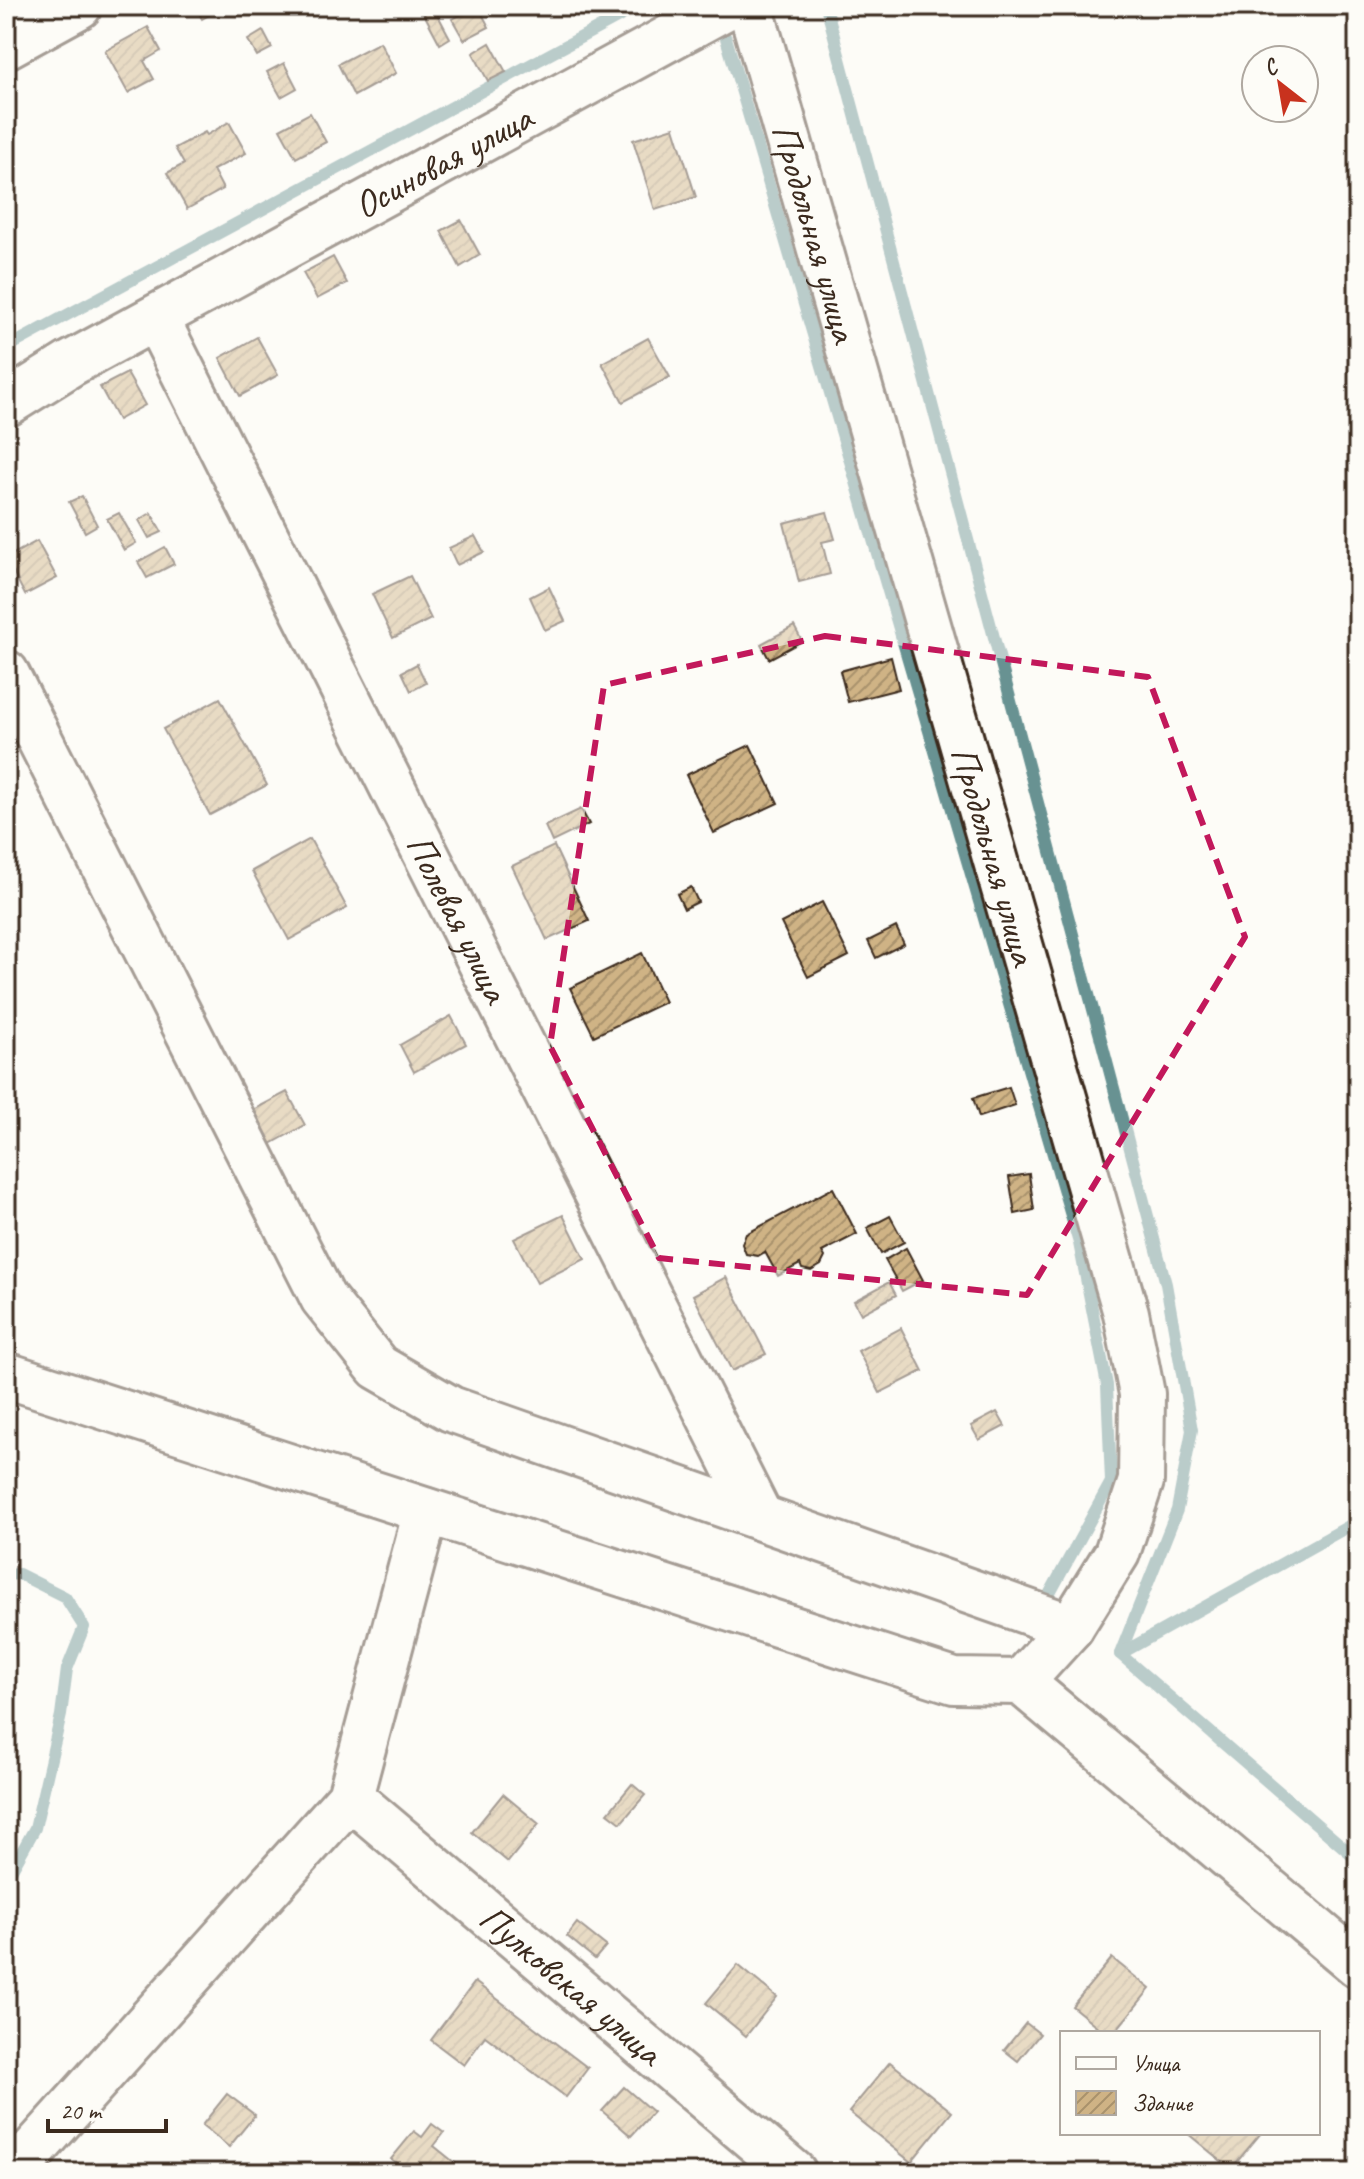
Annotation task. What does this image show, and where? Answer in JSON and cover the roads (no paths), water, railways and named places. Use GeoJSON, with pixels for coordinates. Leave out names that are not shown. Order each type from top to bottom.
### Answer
{"type":"FeatureCollection","features":[{"type":"Feature","properties":{"kind":"street"},"geometry":{"type":"LineString","coordinates":[[6,46],[79,6]]}},
{"type":"Feature","properties":{"kind":"street","name":"Осиновая улица"},"geometry":{"type":"LineString","coordinates":[[6,404],[70,364],[728,6]]}},
{"type":"Feature","properties":{"kind":"street","name":"Продольная улица"},"geometry":{"type":"LineString","coordinates":[[750,6],[1129,1326],[1142,1394],[1141,1481],[1117,1553],[1071,1627],[1021,1682]]}},
{"type":"Feature","properties":{"kind":"street","name":"Полевая улица"},"geometry":{"type":"LineString","coordinates":[[156,318],[760,1517]]}},
{"type":"Feature","properties":{"kind":"street"},"geometry":{"type":"LineString","coordinates":[[6,673],[323,1298],[378,1367],[451,1409],[1071,1627]]}},
{"type":"Feature","properties":{"kind":"street"},"geometry":{"type":"LineString","coordinates":[[6,1375],[954,1681],[1021,1682],[1358,1965]]}},
{"type":"Feature","properties":{"kind":"street"},"geometry":{"type":"LineString","coordinates":[[13,2173],[350,1797],[426,1511]]}},
{"type":"Feature","properties":{"kind":"street","name":"Пулковская улица"},"geometry":{"type":"LineString","coordinates":[[350,1797],[794,2173]]}},
{"type":"Feature","properties":{"kind":"waterway"},"geometry":{"type":"LineString","coordinates":[[6,348],[639,6]]}},
{"type":"Feature","properties":{"kind":"waterway"},"geometry":{"type":"LineString","coordinates":[[826,6],[1166,1284],[1192,1430],[1177,1510],[1120,1654]]}},
{"type":"Feature","properties":{"kind":"waterway"},"geometry":{"type":"LineString","coordinates":[[726,38],[1079,1243],[1107,1385],[1111,1482],[1050,1593]]}},
{"type":"Feature","properties":{"kind":"waterway"},"geometry":{"type":"LineString","coordinates":[[1358,1521],[1120,1654],[1358,1860]]}},
{"type":"Feature","properties":{"kind":"waterway"},"geometry":{"type":"LineString","coordinates":[[6,1575],[19,1574],[65,1597],[84,1627],[67,1669],[61,1715],[35,1828],[11,1871],[6,1873]]}}]}
